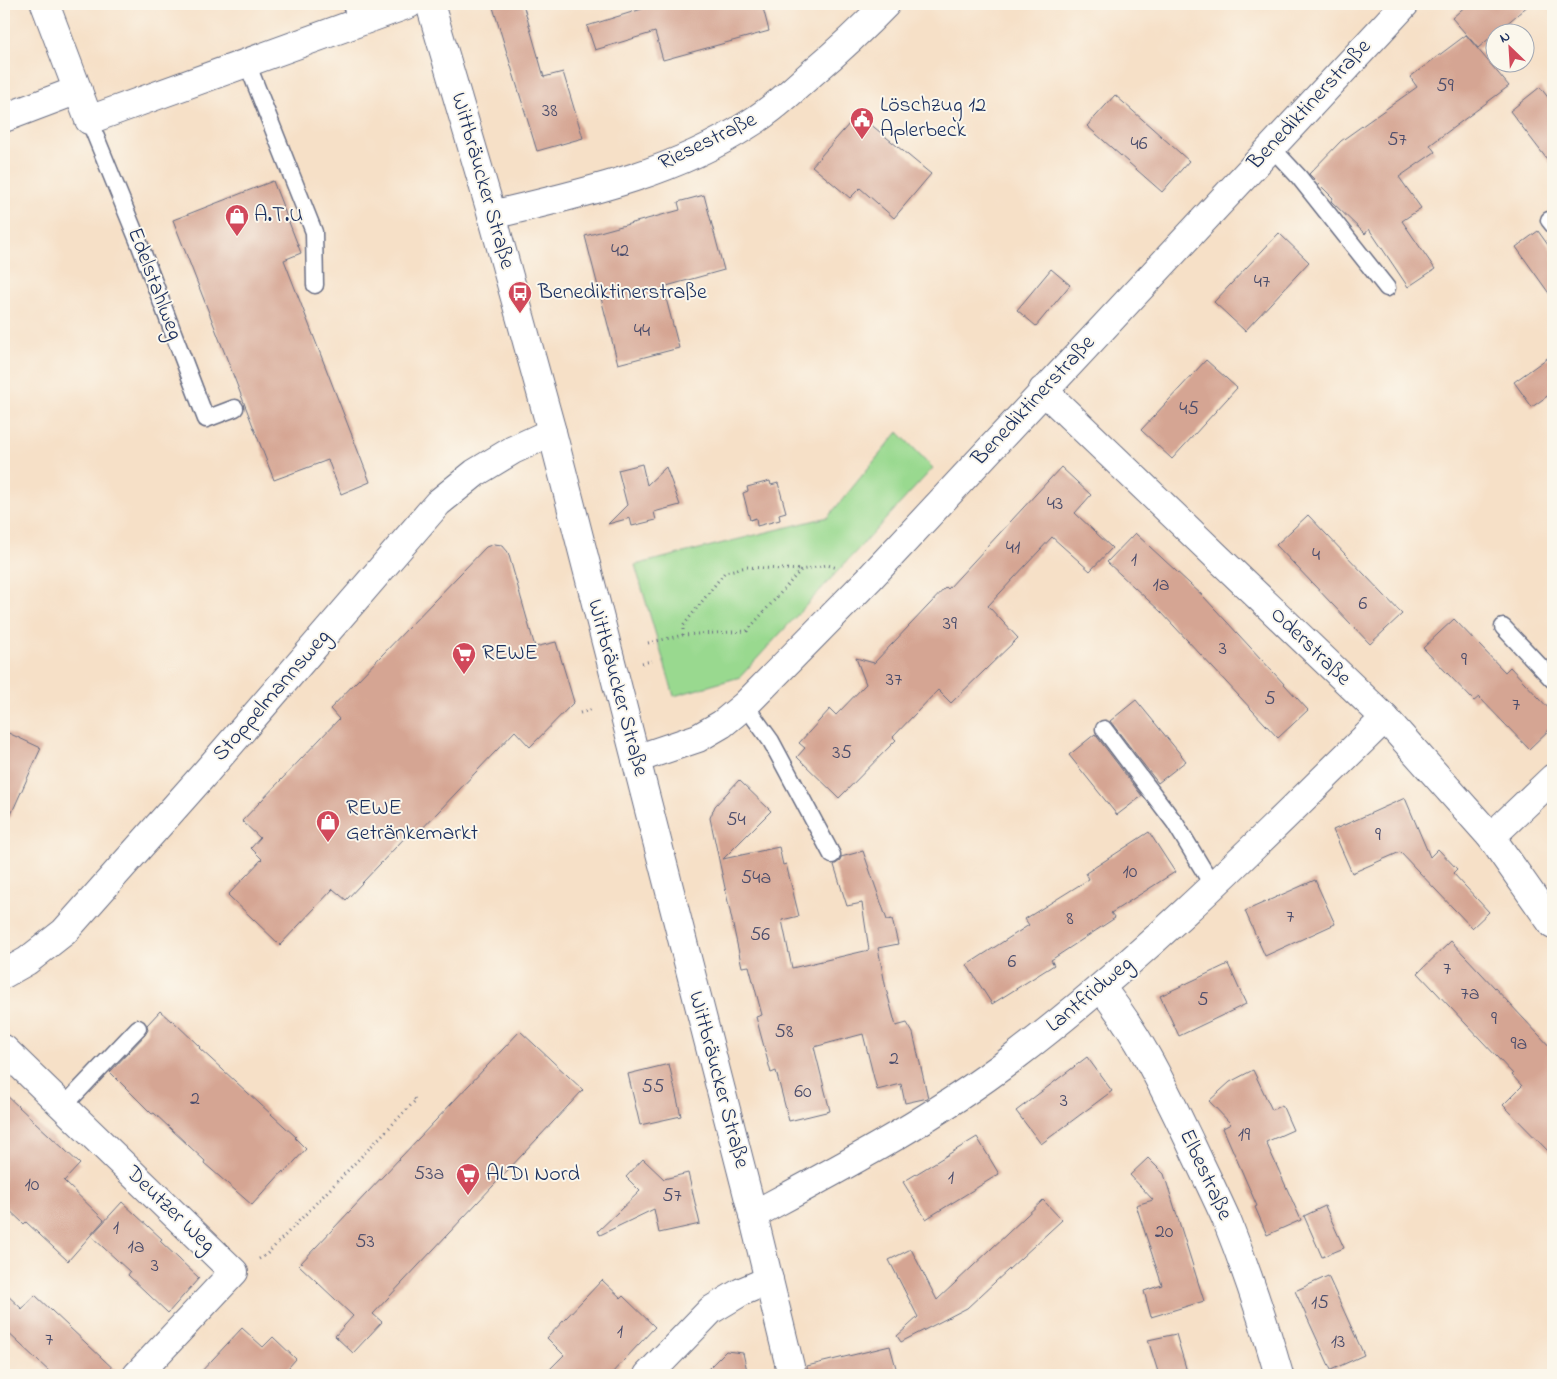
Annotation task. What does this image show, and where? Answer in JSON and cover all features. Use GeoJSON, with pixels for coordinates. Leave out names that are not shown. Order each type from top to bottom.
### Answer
{"type":"FeatureCollection","features":[{"type":"Feature","properties":{"kind":"street","name":"Edelstahlweg"},"geometry":{"type":"LineString","coordinates":[[45,4],[89,120]]}},
{"type":"Feature","properties":{"kind":"street"},"geometry":{"type":"LineString","coordinates":[[89,120],[247,63],[354,13],[409,4]]}},
{"type":"Feature","properties":{"kind":"street","name":"Wittbräucker Straße"},"geometry":{"type":"LineString","coordinates":[[430,4],[492,215],[552,432],[753,1215],[792,1375]]}},
{"type":"Feature","properties":{"kind":"street","name":"Riesestraße"},"geometry":{"type":"LineString","coordinates":[[492,215],[620,182],[706,148],[774,108],[859,32],[886,4]]}},
{"type":"Feature","properties":{"kind":"street","name":"Benediktinerstraße"},"geometry":{"type":"LineString","coordinates":[[636,759],[698,738],[722,724],[744,705],[869,579],[1404,4]]}},
{"type":"Feature","properties":{"kind":"street"},"geometry":{"type":"LineString","coordinates":[[4,118],[78,90]]}},
{"type":"Feature","properties":{"kind":"street","name":"Oderstraße"},"geometry":{"type":"LineString","coordinates":[[1043,390],[1385,718],[1491,837],[1553,925]]}},
{"type":"Feature","properties":{"kind":"street","name":"Stoppelmannsweg"},"geometry":{"type":"LineString","coordinates":[[4,974],[27,961],[64,932],[207,771],[438,503],[474,473],[513,450],[552,432]]}},
{"type":"Feature","properties":{"kind":"street","name":"Lantfridweg"},"geometry":{"type":"LineString","coordinates":[[753,1215],[918,1124],[1012,1059],[1101,988],[1213,886],[1385,718]]}},
{"type":"Feature","properties":{"kind":"street"},"geometry":{"type":"LineString","coordinates":[[1491,837],[1553,778]]}},
{"type":"Feature","properties":{"kind":"street","name":"Elbestraße"},"geometry":{"type":"LineString","coordinates":[[1101,988],[1121,1013],[1142,1046],[1173,1106],[1226,1220],[1266,1328],[1279,1375]]}},
{"type":"Feature","properties":{"kind":"street","name":"Deutzer Weg"},"geometry":{"type":"LineString","coordinates":[[4,1050],[234,1272],[137,1375]]}},
{"type":"Feature","properties":{"kind":"street"},"geometry":{"type":"LineString","coordinates":[[648,1375],[711,1310],[741,1292],[769,1280]]}},
{"type":"Feature","properties":{"kind":"lane"},"geometry":{"type":"LineString","coordinates":[[247,63],[314,232],[315,285]]}},
{"type":"Feature","properties":{"kind":"lane","name":"Edelstahlweg"},"geometry":{"type":"LineString","coordinates":[[89,120],[139,243],[206,419],[235,408]]}},
{"type":"Feature","properties":{"kind":"lane"},"geometry":{"type":"LineString","coordinates":[[1271,147],[1299,177],[1387,288]]}},
{"type":"Feature","properties":{"kind":"lane"},"geometry":{"type":"LineString","coordinates":[[1503,627],[1553,680]]}},
{"type":"Feature","properties":{"kind":"lane"},"geometry":{"type":"LineString","coordinates":[[744,705],[771,741],[832,855]]}},
{"type":"Feature","properties":{"kind":"lane"},"geometry":{"type":"LineString","coordinates":[[1104,729],[1175,823],[1213,886]]}},
{"type":"Feature","properties":{"kind":"lane"},"geometry":{"type":"LineString","coordinates":[[63,1106],[138,1028]]}},
{"type":"Feature","properties":{"kind":"path"},"geometry":{"type":"LineString","coordinates":[[683,635],[683,626],[725,572],[746,567],[801,570],[827,565],[869,579]]}},
{"type":"Feature","properties":{"kind":"path"},"geometry":{"type":"LineString","coordinates":[[648,642],[683,635],[747,631],[801,570]]}},
{"type":"Feature","properties":{"kind":"path"},"geometry":{"type":"LineString","coordinates":[[580,713],[594,709]]}},
{"type":"Feature","properties":{"kind":"path"},"geometry":{"type":"LineString","coordinates":[[234,1272],[266,1256],[416,1100],[412,1097]]}},
{"type":"Feature","properties":{"kind":"green space"},"geometry":{"type":"Polygon","coordinates":[[[898,432],[933,468],[740,677],[674,696],[635,565],[828,517],[898,432]]]}},
{"type":"Feature","properties":{"kind":"building"},"geometry":{"type":"Polygon","coordinates":[[[492,4],[523,4],[544,77],[563,72],[583,138],[537,151],[492,4]]]}},
{"type":"Feature","properties":{"kind":"building"},"geometry":{"type":"Polygon","coordinates":[[[658,4],[762,4],[769,31],[663,60],[655,32],[595,50],[587,26],[658,4]]]}},
{"type":"Feature","properties":{"kind":"building"},"geometry":{"type":"Polygon","coordinates":[[[1468,4],[1530,4],[1509,22],[1484,22],[1484,43],[1478,48],[1452,18],[1468,4]]]}},
{"type":"Feature","properties":{"kind":"building"},"geometry":{"type":"Polygon","coordinates":[[[1466,35],[1484,56],[1484,72],[1497,72],[1509,86],[1430,145],[1435,152],[1399,177],[1421,208],[1402,221],[1435,269],[1408,287],[1369,229],[1365,234],[1331,201],[1333,198],[1309,174],[1341,141],[1417,87],[1410,77],[1466,35]]]}},
{"type":"Feature","properties":{"kind":"building"},"geometry":{"type":"Polygon","coordinates":[[[1540,87],[1553,104],[1553,167],[1510,111],[1540,87]]]}},
{"type":"Feature","properties":{"kind":"building"},"geometry":{"type":"Polygon","coordinates":[[[1115,95],[1189,161],[1162,192],[1087,126],[1115,95]]]}},
{"type":"Feature","properties":{"kind":"building","name":"Löschzug 12 Aplerbeck"},"geometry":{"type":"Polygon","coordinates":[[[858,114],[931,174],[894,218],[860,188],[850,198],[812,166],[858,114]]]}},
{"type":"Feature","properties":{"kind":"building"},"geometry":{"type":"Polygon","coordinates":[[[273,181],[301,253],[284,260],[370,482],[341,494],[328,460],[274,480],[173,220],[273,181]]]}},
{"type":"Feature","properties":{"kind":"building"},"geometry":{"type":"Polygon","coordinates":[[[704,195],[724,270],[663,287],[679,348],[618,364],[585,236],[680,210],[678,202],[704,195]]]}},
{"type":"Feature","properties":{"kind":"building"},"geometry":{"type":"Polygon","coordinates":[[[1538,231],[1553,252],[1553,299],[1516,247],[1538,231]]]}},
{"type":"Feature","properties":{"kind":"building"},"geometry":{"type":"Polygon","coordinates":[[[1279,233],[1309,262],[1245,331],[1214,302],[1279,233]]]}},
{"type":"Feature","properties":{"kind":"building"},"geometry":{"type":"Polygon","coordinates":[[[1051,269],[1070,285],[1036,326],[1017,310],[1051,269]]]}},
{"type":"Feature","properties":{"kind":"building"},"geometry":{"type":"Polygon","coordinates":[[[1553,354],[1553,392],[1532,407],[1514,382],[1553,354]]]}},
{"type":"Feature","properties":{"kind":"building"},"geometry":{"type":"Polygon","coordinates":[[[1206,360],[1237,388],[1172,459],[1141,430],[1206,360]]]}},
{"type":"Feature","properties":{"kind":"building"},"geometry":{"type":"Polygon","coordinates":[[[642,464],[647,485],[666,467],[680,505],[654,512],[656,520],[632,526],[630,518],[608,524],[627,505],[618,470],[642,464]]]}},
{"type":"Feature","properties":{"kind":"building"},"geometry":{"type":"Polygon","coordinates":[[[1061,467],[1091,495],[1075,513],[1112,548],[1090,571],[1052,537],[988,606],[1018,638],[951,703],[938,690],[893,737],[896,740],[839,798],[797,757],[805,748],[799,743],[830,709],[836,715],[866,684],[856,658],[874,663],[946,587],[948,589],[1061,467]]]}},
{"type":"Feature","properties":{"kind":"building"},"geometry":{"type":"Polygon","coordinates":[[[770,481],[771,485],[778,483],[786,512],[779,514],[780,520],[757,526],[756,518],[750,520],[743,493],[748,491],[747,487],[770,481]]]}},
{"type":"Feature","properties":{"kind":"building"},"geometry":{"type":"Polygon","coordinates":[[[1308,515],[1402,614],[1370,644],[1276,545],[1308,515]]]}},
{"type":"Feature","properties":{"kind":"building"},"geometry":{"type":"Polygon","coordinates":[[[1135,533],[1203,596],[1308,710],[1278,738],[1161,612],[1107,562],[1135,533]]]}},
{"type":"Feature","properties":{"kind":"building","name":"REWE"},"geometry":{"type":"Polygon","coordinates":[[[494,544],[502,545],[508,552],[535,647],[556,642],[574,702],[530,747],[515,731],[418,833],[413,829],[346,900],[333,889],[280,945],[228,895],[262,859],[251,848],[260,838],[242,821],[339,719],[330,709],[486,547],[494,544]]]}},
{"type":"Feature","properties":{"kind":"building"},"geometry":{"type":"Polygon","coordinates":[[[1454,619],[1505,672],[1510,667],[1553,713],[1553,726],[1529,749],[1479,697],[1474,701],[1423,648],[1454,619]]]}},
{"type":"Feature","properties":{"kind":"building"},"geometry":{"type":"Polygon","coordinates":[[[1136,700],[1186,761],[1158,783],[1110,721],[1136,700]]]}},
{"type":"Feature","properties":{"kind":"building"},"geometry":{"type":"Polygon","coordinates":[[[4,731],[41,748],[4,830],[4,731]]]}},
{"type":"Feature","properties":{"kind":"building"},"geometry":{"type":"Polygon","coordinates":[[[1095,734],[1142,796],[1117,815],[1069,755],[1095,734]]]}},
{"type":"Feature","properties":{"kind":"building"},"geometry":{"type":"Polygon","coordinates":[[[739,780],[771,811],[723,859],[779,847],[783,865],[786,864],[799,916],[782,920],[792,968],[869,950],[862,903],[847,906],[834,865],[840,861],[841,857],[863,851],[887,920],[892,919],[898,944],[878,948],[886,989],[896,1026],[907,1023],[913,1033],[928,1098],[905,1103],[901,1084],[877,1090],[863,1034],[814,1047],[830,1111],[789,1121],[776,1071],[771,1073],[756,1017],[762,1015],[749,966],[742,967],[710,818],[715,806],[739,780]]]}},
{"type":"Feature","properties":{"kind":"building"},"geometry":{"type":"Polygon","coordinates":[[[1405,798],[1430,857],[1438,849],[1457,869],[1453,873],[1489,912],[1472,928],[1400,852],[1352,873],[1333,830],[1405,798]]]}},
{"type":"Feature","properties":{"kind":"building"},"geometry":{"type":"Polygon","coordinates":[[[1149,832],[1175,872],[1111,913],[1115,918],[1051,960],[1054,965],[992,1004],[967,965],[1029,925],[1025,919],[1089,879],[1086,873],[1149,832]]]}},
{"type":"Feature","properties":{"kind":"building"},"geometry":{"type":"Polygon","coordinates":[[[1315,880],[1335,924],[1265,956],[1245,911],[1315,880]]]}},
{"type":"Feature","properties":{"kind":"building"},"geometry":{"type":"Polygon","coordinates":[[[1451,941],[1553,1050],[1553,1156],[1503,1105],[1522,1086],[1513,1074],[1418,973],[1451,941]]]}},
{"type":"Feature","properties":{"kind":"building"},"geometry":{"type":"Polygon","coordinates":[[[1228,964],[1246,1004],[1179,1036],[1160,996],[1228,964]]]}},
{"type":"Feature","properties":{"kind":"building"},"geometry":{"type":"Polygon","coordinates":[[[160,1011],[172,1020],[199,1048],[296,1137],[306,1149],[252,1205],[204,1163],[205,1161],[154,1113],[152,1114],[110,1072],[145,1035],[148,1030],[147,1025],[160,1011]]]}},
{"type":"Feature","properties":{"kind":"building"},"geometry":{"type":"Polygon","coordinates":[[[520,1031],[583,1090],[373,1314],[382,1322],[353,1353],[335,1336],[353,1316],[299,1265],[520,1031]]]}},
{"type":"Feature","properties":{"kind":"building"},"geometry":{"type":"Polygon","coordinates":[[[1087,1057],[1112,1091],[1041,1144],[1016,1111],[1087,1057]]]}},
{"type":"Feature","properties":{"kind":"building"},"geometry":{"type":"Polygon","coordinates":[[[669,1064],[681,1116],[640,1125],[628,1074],[669,1064]]]}},
{"type":"Feature","properties":{"kind":"building"},"geometry":{"type":"Polygon","coordinates":[[[1253,1070],[1272,1110],[1282,1105],[1293,1130],[1266,1142],[1301,1220],[1267,1235],[1255,1207],[1257,1206],[1223,1128],[1231,1124],[1209,1101],[1230,1082],[1253,1070]]]}},
{"type":"Feature","properties":{"kind":"building"},"geometry":{"type":"Polygon","coordinates":[[[4,1093],[80,1164],[64,1181],[104,1220],[68,1261],[26,1222],[24,1224],[4,1205],[4,1093]]]}},
{"type":"Feature","properties":{"kind":"building"},"geometry":{"type":"Polygon","coordinates":[[[977,1137],[999,1174],[926,1219],[903,1182],[977,1137]]]}},
{"type":"Feature","properties":{"kind":"building"},"geometry":{"type":"Polygon","coordinates":[[[1148,1158],[1164,1174],[1204,1301],[1151,1317],[1144,1291],[1162,1285],[1136,1205],[1153,1200],[1130,1175],[1148,1158]]]}},
{"type":"Feature","properties":{"kind":"building"},"geometry":{"type":"Polygon","coordinates":[[[643,1159],[664,1179],[688,1173],[700,1224],[659,1233],[654,1209],[600,1235],[598,1231],[640,1191],[626,1177],[643,1159]]]}},
{"type":"Feature","properties":{"kind":"building"},"geometry":{"type":"Polygon","coordinates":[[[1043,1200],[1062,1220],[967,1308],[901,1342],[897,1336],[918,1317],[889,1260],[911,1249],[937,1300],[1043,1200]]]}},
{"type":"Feature","properties":{"kind":"building"},"geometry":{"type":"Polygon","coordinates":[[[122,1202],[162,1239],[160,1241],[199,1278],[168,1313],[128,1275],[130,1272],[91,1236],[122,1202]]]}},
{"type":"Feature","properties":{"kind":"building"},"geometry":{"type":"Polygon","coordinates":[[[1325,1206],[1344,1248],[1322,1257],[1304,1216],[1325,1206]]]}},
{"type":"Feature","properties":{"kind":"building"},"geometry":{"type":"Polygon","coordinates":[[[1328,1276],[1364,1355],[1331,1370],[1295,1291],[1328,1276]]]}},
{"type":"Feature","properties":{"kind":"building"},"geometry":{"type":"Polygon","coordinates":[[[602,1280],[621,1298],[623,1296],[655,1327],[610,1375],[544,1375],[564,1355],[547,1338],[602,1280]]]}},
{"type":"Feature","properties":{"kind":"building"},"geometry":{"type":"Polygon","coordinates":[[[4,1292],[22,1309],[35,1295],[120,1375],[53,1375],[4,1329],[4,1292]]]}},
{"type":"Feature","properties":{"kind":"building"},"geometry":{"type":"Polygon","coordinates":[[[242,1328],[263,1347],[273,1337],[296,1359],[282,1375],[198,1375],[242,1328]]]}},
{"type":"Feature","properties":{"kind":"building"},"geometry":{"type":"Polygon","coordinates":[[[1176,1334],[1188,1375],[1159,1375],[1148,1340],[1176,1334]]]}},
{"type":"Feature","properties":{"kind":"building"},"geometry":{"type":"Polygon","coordinates":[[[890,1346],[898,1375],[808,1375],[807,1366],[890,1346]]]}},
{"type":"Feature","properties":{"kind":"building"},"geometry":{"type":"Polygon","coordinates":[[[726,1351],[743,1353],[748,1375],[702,1375],[726,1351]]]}},
{"type":"Feature","properties":{"kind":"place","name":"Löschzug 12 Aplerbeck"},"geometry":{"type":"Point","coordinates":[862,140]}},
{"type":"Feature","properties":{"kind":"place","name":"A.T.U"},"geometry":{"type":"Point","coordinates":[237,237]}},
{"type":"Feature","properties":{"kind":"place","name":"Benediktinerstraße"},"geometry":{"type":"Point","coordinates":[520,314]}},
{"type":"Feature","properties":{"kind":"place","name":"REWE"},"geometry":{"type":"Point","coordinates":[464,675]}},
{"type":"Feature","properties":{"kind":"place","name":"REWE Getränkemarkt"},"geometry":{"type":"Point","coordinates":[328,843]}},
{"type":"Feature","properties":{"kind":"place","name":"ALDI Nord"},"geometry":{"type":"Point","coordinates":[468,1196]}}]}
